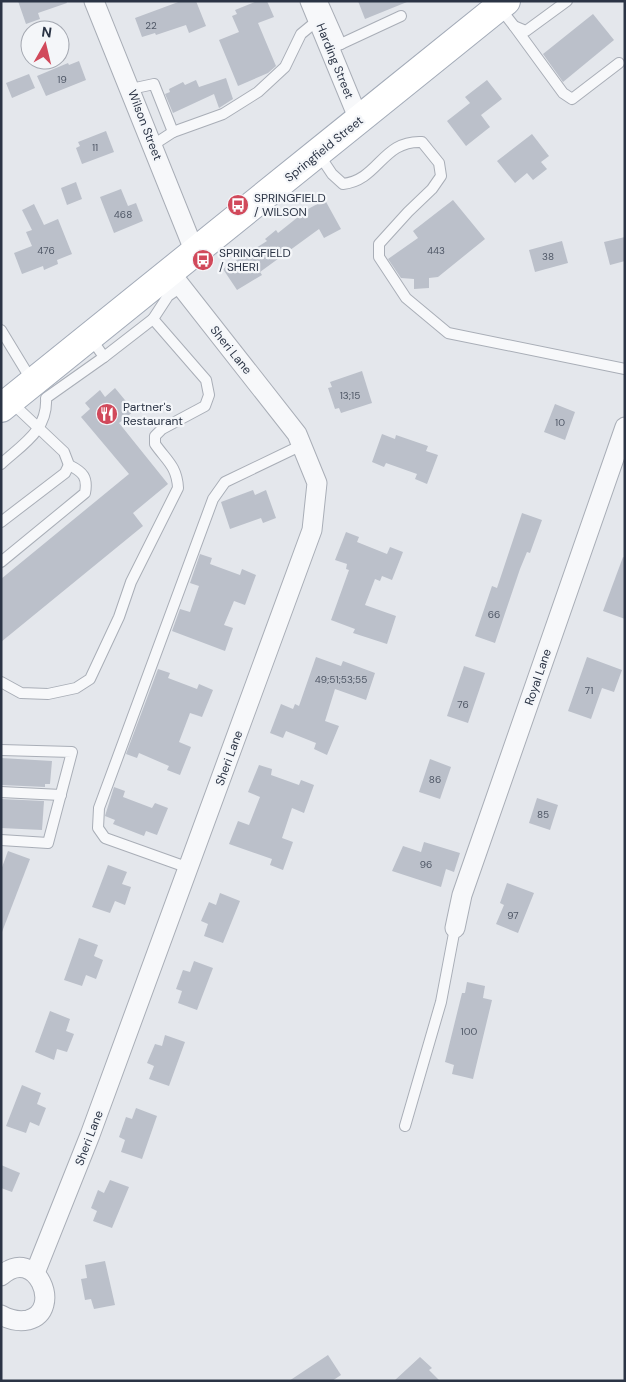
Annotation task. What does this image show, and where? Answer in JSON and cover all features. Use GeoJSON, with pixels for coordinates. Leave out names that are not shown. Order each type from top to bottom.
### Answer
{"type":"FeatureCollection","features":[{"type":"Feature","properties":{"kind":"main road","name":"Springfield Street"},"geometry":{"type":"LineString","coordinates":[[6,405],[40,390],[97,346],[175,279],[194,250],[359,120],[507,11]]}},
{"type":"Feature","properties":{"kind":"street","name":"Wilson Street"},"geometry":{"type":"LineString","coordinates":[[94,1],[131,89],[194,250]]}},
{"type":"Feature","properties":{"kind":"street","name":"Harding Street"},"geometry":{"type":"LineString","coordinates":[[310,1],[318,20],[336,46],[359,120]]}},
{"type":"Feature","properties":{"kind":"street","name":"Sheri Lane"},"geometry":{"type":"LineString","coordinates":[[35,1273],[90,1135],[312,530],[317,484],[302,445],[284,415],[175,279]]}},
{"type":"Feature","properties":{"kind":"street","name":"Royal Lane"},"geometry":{"type":"LineString","coordinates":[[455,928],[462,896],[625,427]]}},
{"type":"Feature","properties":{"kind":"street"},"geometry":{"type":"LineString","coordinates":[[1,1276],[14,1268],[26,1268],[35,1273],[42,1281],[44,1297],[44,1306],[37,1316],[20,1321],[1,1315]]}},
{"type":"Feature","properties":{"kind":"lane"},"geometry":{"type":"LineString","coordinates":[[322,1],[336,46],[401,16]]}},
{"type":"Feature","properties":{"kind":"lane"},"geometry":{"type":"LineString","coordinates":[[507,11],[526,31],[567,1]]}},
{"type":"Feature","properties":{"kind":"lane"},"geometry":{"type":"LineString","coordinates":[[507,11],[563,93],[572,99],[619,63]]}},
{"type":"Feature","properties":{"kind":"lane"},"geometry":{"type":"LineString","coordinates":[[153,145],[173,132],[223,114],[258,92],[286,67],[301,34],[318,20]]}},
{"type":"Feature","properties":{"kind":"lane"},"geometry":{"type":"LineString","coordinates":[[131,89],[154,84],[173,132]]}},
{"type":"Feature","properties":{"kind":"lane"},"geometry":{"type":"LineString","coordinates":[[318,153],[332,174],[344,184],[354,183],[407,141],[422,142],[439,163],[441,176],[432,189],[379,244],[379,257],[406,298],[448,333],[625,369]]}},
{"type":"Feature","properties":{"kind":"lane"},"geometry":{"type":"LineString","coordinates":[[97,346],[153,319],[168,296],[175,279]]}},
{"type":"Feature","properties":{"kind":"lane"},"geometry":{"type":"LineString","coordinates":[[1,682],[20,693],[48,694],[76,688],[90,679],[119,617],[131,582],[178,488],[178,479],[172,463],[155,444],[155,436],[162,429],[205,406],[209,395],[206,380],[153,319]]}},
{"type":"Feature","properties":{"kind":"lane"},"geometry":{"type":"LineString","coordinates":[[1,330],[40,390],[47,408],[40,428],[1,464]]}},
{"type":"Feature","properties":{"kind":"lane"},"geometry":{"type":"LineString","coordinates":[[1,562],[85,493],[86,476],[81,471],[69,466],[64,452],[40,428],[6,405]]}},
{"type":"Feature","properties":{"kind":"lane"},"geometry":{"type":"LineString","coordinates":[[188,868],[105,838],[98,828],[99,808],[214,499],[225,482],[302,445]]}},
{"type":"Feature","properties":{"kind":"lane"},"geometry":{"type":"LineString","coordinates":[[1,522],[65,473],[69,466]]}},
{"type":"Feature","properties":{"kind":"lane"},"geometry":{"type":"LineString","coordinates":[[1,750],[72,752],[48,843],[1,840]]}},
{"type":"Feature","properties":{"kind":"lane"},"geometry":{"type":"LineString","coordinates":[[1,792],[61,795]]}},
{"type":"Feature","properties":{"kind":"lane"},"geometry":{"type":"LineString","coordinates":[[405,1126],[441,1002],[455,928]]}},
{"type":"Feature","properties":{"kind":"building"},"geometry":{"type":"Polygon","coordinates":[[[18,1],[66,1],[67,3],[38,13],[40,19],[25,20],[18,1]]]}},
{"type":"Feature","properties":{"kind":"building"},"geometry":{"type":"Polygon","coordinates":[[[181,1],[196,1],[206,26],[189,33],[186,25],[156,35],[155,33],[142,37],[135,18],[181,1]]]}},
{"type":"Feature","properties":{"kind":"building"},"geometry":{"type":"Polygon","coordinates":[[[257,1],[267,1],[274,17],[258,23],[276,66],[268,73],[238,86],[219,40],[239,32],[232,16],[237,14],[235,10],[257,1]]]}},
{"type":"Feature","properties":{"kind":"building"},"geometry":{"type":"Polygon","coordinates":[[[358,1],[407,1],[407,2],[365,19],[358,1]]]}},
{"type":"Feature","properties":{"kind":"building"},"geometry":{"type":"Polygon","coordinates":[[[593,14],[614,40],[563,82],[543,54],[593,14]]]}},
{"type":"Feature","properties":{"kind":"building"},"geometry":{"type":"Polygon","coordinates":[[[79,61],[86,80],[46,96],[37,76],[51,70],[70,70],[70,65],[79,61]]]}},
{"type":"Feature","properties":{"kind":"building"},"geometry":{"type":"Polygon","coordinates":[[[29,74],[35,88],[12,98],[6,83],[29,74]]]}},
{"type":"Feature","properties":{"kind":"building"},"geometry":{"type":"Polygon","coordinates":[[[226,78],[233,99],[219,108],[214,94],[173,113],[165,94],[170,92],[169,89],[183,82],[185,85],[196,80],[199,87],[226,78]]]}},
{"type":"Feature","properties":{"kind":"building"},"geometry":{"type":"Polygon","coordinates":[[[487,80],[502,99],[481,115],[490,127],[466,146],[447,121],[470,103],[465,97],[487,80]]]}},
{"type":"Feature","properties":{"kind":"building"},"geometry":{"type":"Polygon","coordinates":[[[106,131],[114,152],[82,164],[76,148],[80,146],[78,142],[106,131]]]}},
{"type":"Feature","properties":{"kind":"building"},"geometry":{"type":"Polygon","coordinates":[[[532,134],[549,156],[541,162],[547,169],[533,180],[527,173],[515,183],[497,161],[532,134]]]}},
{"type":"Feature","properties":{"kind":"building"},"geometry":{"type":"Polygon","coordinates":[[[76,182],[82,199],[67,205],[61,188],[76,182]]]}},
{"type":"Feature","properties":{"kind":"building"},"geometry":{"type":"Polygon","coordinates":[[[121,189],[128,206],[136,203],[143,221],[114,233],[100,197],[121,189]]]}},
{"type":"Feature","properties":{"kind":"building"},"geometry":{"type":"Polygon","coordinates":[[[325,200],[341,229],[324,238],[319,229],[260,272],[262,275],[237,290],[223,269],[267,241],[265,239],[276,230],[278,233],[308,209],[325,200]]]}},
{"type":"Feature","properties":{"kind":"building"},"geometry":{"type":"Polygon","coordinates":[[[453,200],[485,239],[438,277],[429,278],[429,288],[414,289],[414,279],[401,278],[388,259],[418,238],[413,231],[453,200]]]}},
{"type":"Feature","properties":{"kind":"building"},"geometry":{"type":"Polygon","coordinates":[[[34,204],[44,225],[58,219],[72,254],[57,260],[58,264],[44,270],[43,266],[22,274],[14,253],[32,246],[26,232],[32,230],[22,210],[34,204]]]}},
{"type":"Feature","properties":{"kind":"building"},"geometry":{"type":"Polygon","coordinates":[[[625,237],[625,261],[610,265],[604,242],[625,237]]]}},
{"type":"Feature","properties":{"kind":"building"},"geometry":{"type":"Polygon","coordinates":[[[562,241],[568,263],[535,272],[529,250],[562,241]]]}},
{"type":"Feature","properties":{"kind":"building"},"geometry":{"type":"Polygon","coordinates":[[[362,371],[372,403],[341,413],[339,408],[335,409],[328,388],[332,387],[330,382],[362,371]]]}},
{"type":"Feature","properties":{"kind":"building"},"geometry":{"type":"Polygon","coordinates":[[[115,388],[134,411],[119,423],[168,484],[133,513],[143,526],[1,642],[1,579],[129,474],[81,417],[90,409],[85,403],[100,390],[105,397],[115,388]]]}},
{"type":"Feature","properties":{"kind":"building"},"geometry":{"type":"Polygon","coordinates":[[[555,404],[575,412],[565,440],[544,432],[555,404]]]}},
{"type":"Feature","properties":{"kind":"building"},"geometry":{"type":"Polygon","coordinates":[[[382,434],[395,439],[396,435],[428,446],[426,451],[438,455],[427,484],[415,479],[417,474],[386,463],[384,467],[372,462],[382,434]]]}},
{"type":"Feature","properties":{"kind":"building"},"geometry":{"type":"Polygon","coordinates":[[[253,490],[255,495],[266,490],[276,518],[263,523],[261,518],[230,529],[221,502],[253,490]]]}},
{"type":"Feature","properties":{"kind":"building"},"geometry":{"type":"Polygon","coordinates":[[[522,513],[542,520],[530,553],[527,552],[520,569],[495,643],[475,636],[492,586],[497,588],[522,513]]]}},
{"type":"Feature","properties":{"kind":"building"},"geometry":{"type":"Polygon","coordinates":[[[346,532],[359,537],[357,542],[387,554],[390,547],[403,552],[392,580],[382,576],[380,581],[375,579],[365,605],[396,616],[387,644],[353,633],[355,629],[331,620],[349,570],[346,569],[347,564],[335,560],[346,532]]]}},
{"type":"Feature","properties":{"kind":"building"},"geometry":{"type":"Polygon","coordinates":[[[200,554],[212,558],[210,564],[240,575],[242,569],[256,575],[245,605],[234,601],[224,625],[233,628],[225,651],[172,631],[180,609],[190,612],[199,586],[190,583],[200,554]]]}},
{"type":"Feature","properties":{"kind":"building"},"geometry":{"type":"Polygon","coordinates":[[[623,557],[625,558],[625,619],[603,611],[623,557]]]}},
{"type":"Feature","properties":{"kind":"building"},"geometry":{"type":"Polygon","coordinates":[[[316,657],[341,666],[343,661],[375,673],[366,700],[335,689],[325,721],[339,726],[327,755],[314,749],[316,743],[286,731],[283,738],[270,733],[281,704],[293,709],[295,704],[299,706],[316,657]]]}},
{"type":"Feature","properties":{"kind":"building"},"geometry":{"type":"Polygon","coordinates":[[[587,657],[622,670],[614,692],[602,688],[591,719],[568,711],[587,657]]]}},
{"type":"Feature","properties":{"kind":"building"},"geometry":{"type":"Polygon","coordinates":[[[464,666],[485,673],[468,723],[447,716],[464,666]]]}},
{"type":"Feature","properties":{"kind":"building"},"geometry":{"type":"Polygon","coordinates":[[[158,669],[170,673],[168,678],[197,689],[199,684],[213,690],[202,717],[190,713],[179,742],[191,747],[180,775],[167,770],[169,766],[139,753],[137,758],[126,754],[158,669]]]}},
{"type":"Feature","properties":{"kind":"building"},"geometry":{"type":"Polygon","coordinates":[[[1,758],[52,761],[50,784],[45,784],[45,787],[1,785],[1,758]]]}},
{"type":"Feature","properties":{"kind":"building"},"geometry":{"type":"Polygon","coordinates":[[[430,759],[451,767],[440,799],[419,792],[430,759]]]}},
{"type":"Feature","properties":{"kind":"building"},"geometry":{"type":"Polygon","coordinates":[[[259,765],[272,769],[271,775],[299,785],[301,780],[314,785],[304,813],[292,808],[282,838],[293,842],[283,870],[270,865],[272,859],[229,844],[238,821],[249,825],[260,797],[248,792],[259,765]]]}},
{"type":"Feature","properties":{"kind":"building"},"geometry":{"type":"Polygon","coordinates":[[[114,787],[125,791],[123,797],[152,808],[155,803],[168,808],[157,835],[146,831],[144,836],[113,824],[115,820],[105,816],[114,787]]]}},
{"type":"Feature","properties":{"kind":"building"},"geometry":{"type":"Polygon","coordinates":[[[537,798],[558,805],[550,830],[529,823],[537,798]]]}},
{"type":"Feature","properties":{"kind":"building"},"geometry":{"type":"Polygon","coordinates":[[[1,799],[44,801],[42,830],[1,828],[1,799]]]}},
{"type":"Feature","properties":{"kind":"building"},"geometry":{"type":"Polygon","coordinates":[[[424,842],[460,853],[454,872],[446,869],[441,887],[392,871],[403,846],[421,852],[424,842]]]}},
{"type":"Feature","properties":{"kind":"building"},"geometry":{"type":"Polygon","coordinates":[[[8,851],[30,859],[2,932],[1,870],[8,851]]]}},
{"type":"Feature","properties":{"kind":"building"},"geometry":{"type":"Polygon","coordinates":[[[108,865],[127,872],[122,884],[131,887],[125,905],[115,901],[110,913],[92,907],[108,865]]]}},
{"type":"Feature","properties":{"kind":"building"},"geometry":{"type":"Polygon","coordinates":[[[507,883],[534,893],[518,933],[496,924],[504,905],[500,903],[507,883]]]}},
{"type":"Feature","properties":{"kind":"building"},"geometry":{"type":"Polygon","coordinates":[[[220,893],[240,901],[223,943],[204,936],[208,924],[201,921],[209,902],[216,905],[220,893]]]}},
{"type":"Feature","properties":{"kind":"building"},"geometry":{"type":"Polygon","coordinates":[[[79,938],[98,945],[94,956],[103,960],[96,979],[86,975],[82,986],[64,980],[79,938]]]}},
{"type":"Feature","properties":{"kind":"building"},"geometry":{"type":"Polygon","coordinates":[[[194,961],[213,968],[197,1010],[178,1003],[182,991],[176,989],[183,970],[190,972],[194,961]]]}},
{"type":"Feature","properties":{"kind":"building"},"geometry":{"type":"Polygon","coordinates":[[[467,982],[485,986],[483,998],[492,1000],[473,1079],[452,1074],[454,1065],[445,1062],[462,993],[465,993],[467,982]]]}},
{"type":"Feature","properties":{"kind":"building"},"geometry":{"type":"Polygon","coordinates":[[[50,1011],[70,1019],[66,1031],[74,1034],[67,1052],[57,1049],[54,1060],[35,1052],[50,1011]]]}},
{"type":"Feature","properties":{"kind":"building"},"geometry":{"type":"Polygon","coordinates":[[[165,1035],[185,1042],[169,1086],[149,1079],[154,1066],[147,1063],[155,1044],[162,1046],[165,1035]]]}},
{"type":"Feature","properties":{"kind":"building"},"geometry":{"type":"Polygon","coordinates":[[[22,1085],[41,1093],[37,1104],[46,1108],[39,1126],[30,1122],[26,1133],[6,1126],[22,1085]]]}},
{"type":"Feature","properties":{"kind":"building"},"geometry":{"type":"Polygon","coordinates":[[[136,1108],[157,1116],[142,1159],[121,1152],[125,1140],[119,1137],[126,1117],[132,1119],[136,1108]]]}},
{"type":"Feature","properties":{"kind":"building"},"geometry":{"type":"Polygon","coordinates":[[[1,1165],[20,1173],[12,1192],[1,1188],[1,1165]]]}},
{"type":"Feature","properties":{"kind":"building"},"geometry":{"type":"Polygon","coordinates":[[[110,1180],[129,1187],[112,1228],[93,1221],[97,1211],[91,1208],[98,1190],[104,1193],[110,1180]]]}},
{"type":"Feature","properties":{"kind":"building"},"geometry":{"type":"Polygon","coordinates":[[[105,1261],[115,1305],[94,1309],[91,1299],[85,1300],[81,1279],[87,1278],[85,1265],[105,1261]]]}},
{"type":"Feature","properties":{"kind":"building"},"geometry":{"type":"Polygon","coordinates":[[[328,1355],[341,1375],[332,1381],[289,1381],[328,1355]]]}},
{"type":"Feature","properties":{"kind":"building"},"geometry":{"type":"Polygon","coordinates":[[[420,1357],[432,1368],[429,1370],[440,1381],[394,1381],[420,1357]]]}},
{"type":"Feature","properties":{"kind":"place","name":"SPRINGFIELD / WILSON"},"geometry":{"type":"Point","coordinates":[238,205]}},
{"type":"Feature","properties":{"kind":"place","name":"SPRINGFIELD / SHERI"},"geometry":{"type":"Point","coordinates":[203,260]}},
{"type":"Feature","properties":{"kind":"place","name":"Partner's Restaurant"},"geometry":{"type":"Point","coordinates":[107,414]}}]}
